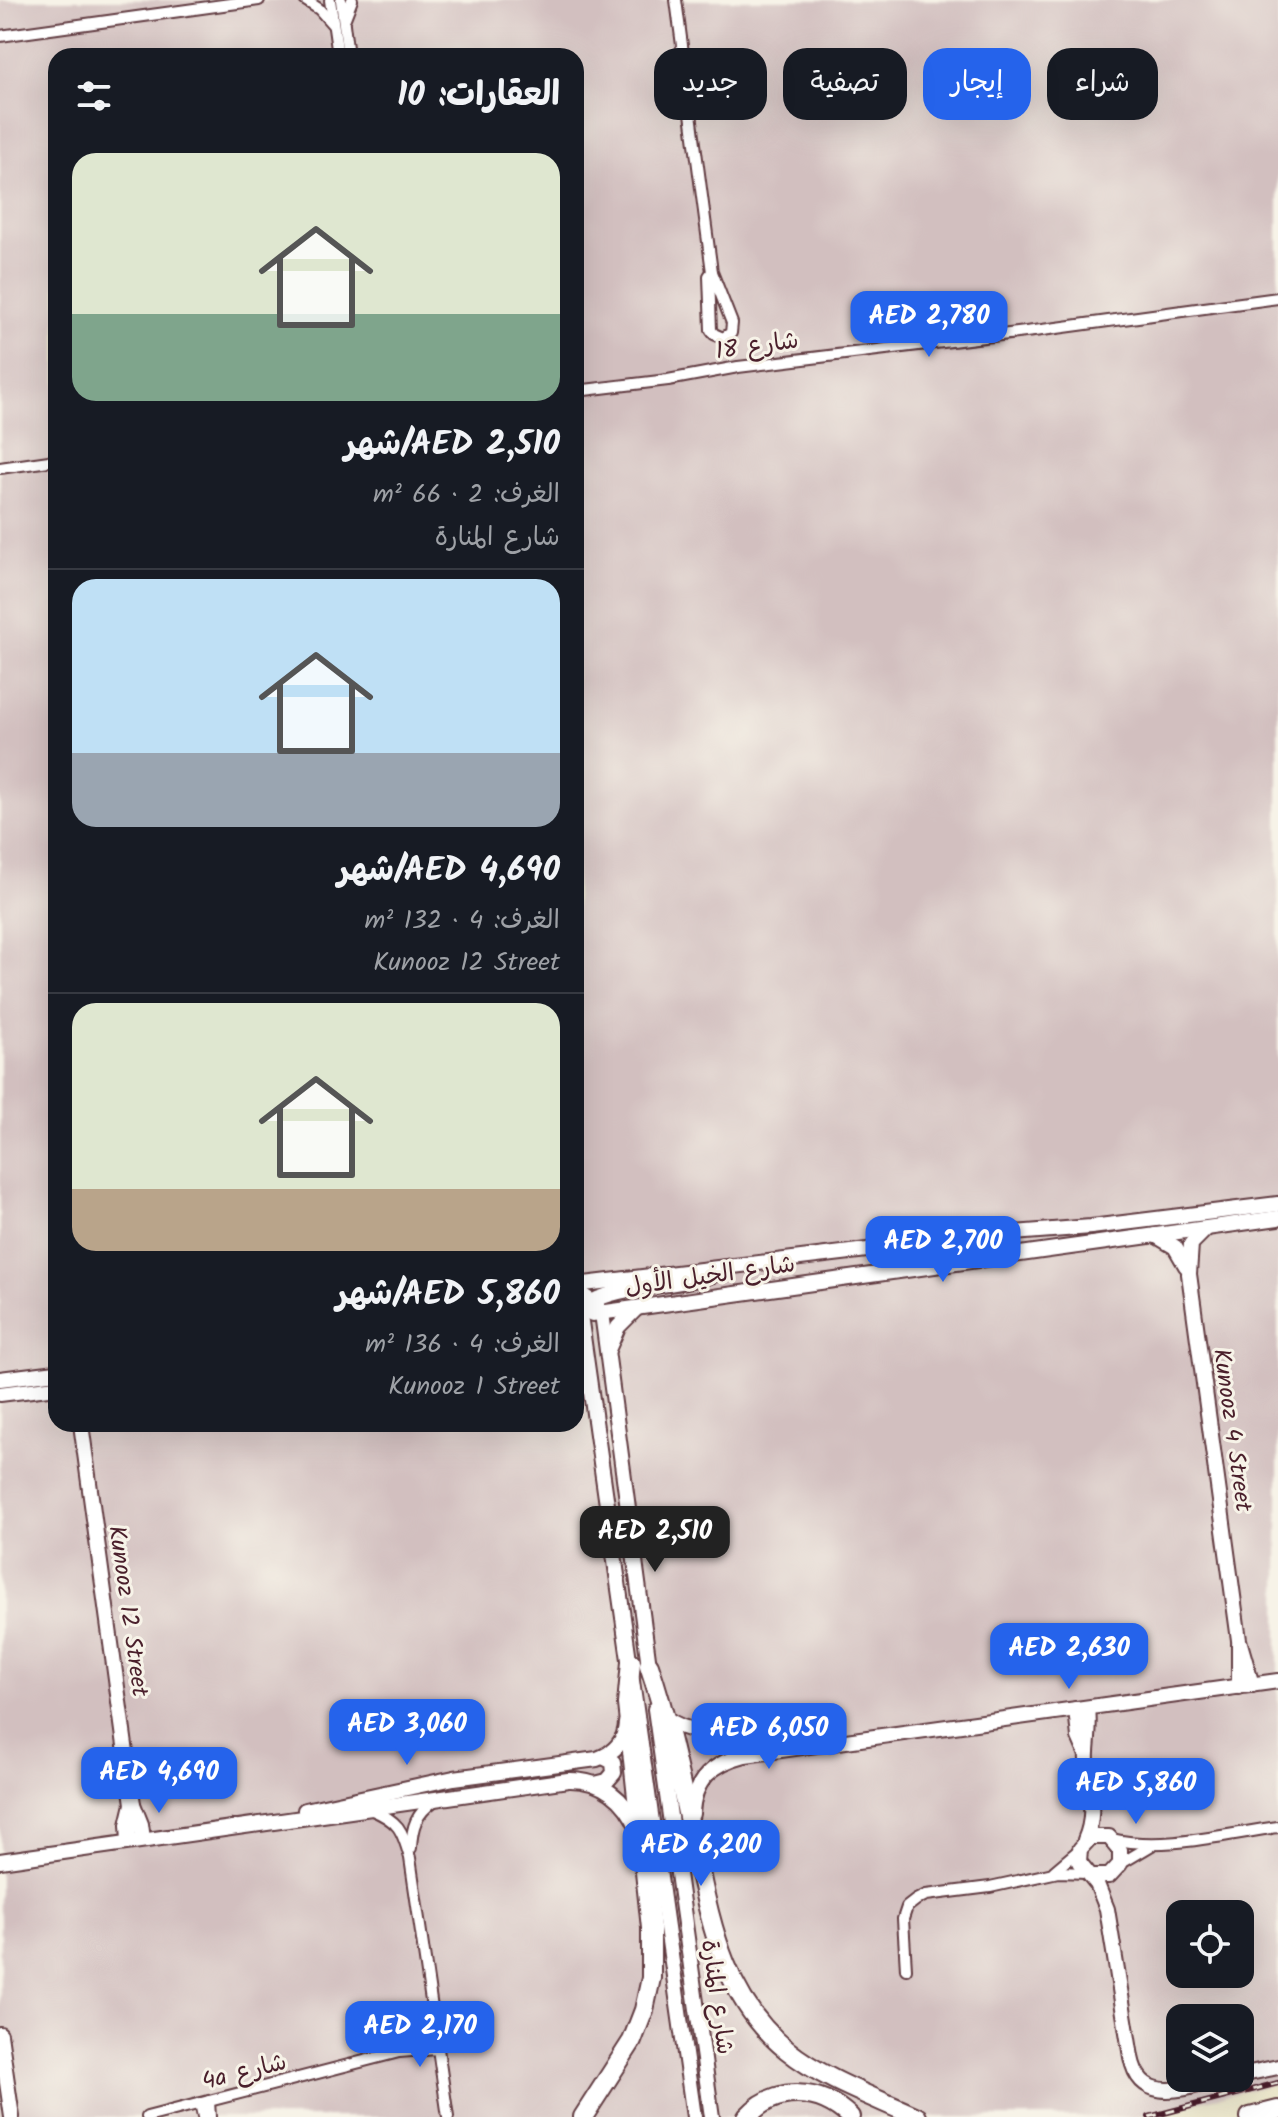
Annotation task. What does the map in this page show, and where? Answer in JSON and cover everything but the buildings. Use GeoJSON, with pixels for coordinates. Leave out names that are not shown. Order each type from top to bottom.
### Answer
{"type":"FeatureCollection","features":[{"type":"Feature","properties":{"kind":"highway"},"geometry":{"type":"LineString","coordinates":[[583,2117],[632,2041],[648,1994],[653,1945],[627,1711],[640,1664]]}},
{"type":"Feature","properties":{"kind":"highway"},"geometry":{"type":"LineString","coordinates":[[640,1664],[664,1717],[717,1944],[741,1998],[757,2021],[788,2051],[812,2067],[917,2117]]}},
{"type":"Feature","properties":{"kind":"highway"},"geometry":{"type":"LineString","coordinates":[[747,2117],[768,2100],[800,2093],[833,2103],[850,2117]]}},
{"type":"Feature","properties":{"kind":"highway"},"geometry":{"type":"LineString","coordinates":[[1250,2117],[1278,2110]]}},
{"type":"Feature","properties":{"kind":"street"},"geometry":{"type":"LineString","coordinates":[[0,36],[259,0]]}},
{"type":"Feature","properties":{"kind":"street"},"geometry":{"type":"LineString","coordinates":[[305,0],[339,26]]}},
{"type":"Feature","properties":{"kind":"street"},"geometry":{"type":"LineString","coordinates":[[330,0],[346,48]]}},
{"type":"Feature","properties":{"kind":"street"},"geometry":{"type":"LineString","coordinates":[[338,48],[341,0]]}},
{"type":"Feature","properties":{"kind":"street"},"geometry":{"type":"LineString","coordinates":[[339,26],[352,0]]}},
{"type":"Feature","properties":{"kind":"street"},"geometry":{"type":"LineString","coordinates":[[676,0],[712,272],[732,323],[731,333],[723,338],[711,330],[709,276],[712,272]]}},
{"type":"Feature","properties":{"kind":"street","name":"شارع 18"},"geometry":{"type":"LineString","coordinates":[[584,390],[668,380],[724,369],[1278,298]]}},
{"type":"Feature","properties":{"kind":"street"},"geometry":{"type":"LineString","coordinates":[[0,468],[48,461]]}},
{"type":"Feature","properties":{"kind":"street","name":"شارع الخيل الأول"},"geometry":{"type":"LineString","coordinates":[[584,1298],[735,1265],[934,1239],[1091,1227],[1278,1204]]}},
{"type":"Feature","properties":{"kind":"street","name":"شارع الخيل الأول"},"geometry":{"type":"LineString","coordinates":[[584,1302],[597,1307],[640,1307],[1278,1218]]}},
{"type":"Feature","properties":{"kind":"street","name":"Kunooz 4 Street"},"geometry":{"type":"LineString","coordinates":[[1207,1228],[1191,1244],[1189,1274],[1245,1686]]}},
{"type":"Feature","properties":{"kind":"street","name":"Kunooz 4 Street"},"geometry":{"type":"LineString","coordinates":[[1155,1235],[1169,1242],[1180,1253],[1189,1274]]}},
{"type":"Feature","properties":{"kind":"street"},"geometry":{"type":"LineString","coordinates":[[584,1302],[597,1307],[699,1280],[735,1265]]}},
{"type":"Feature","properties":{"kind":"street","name":"شارع المنارة"},"geometry":{"type":"LineString","coordinates":[[597,1307],[608,1354],[640,1664],[694,2117]]}},
{"type":"Feature","properties":{"kind":"street"},"geometry":{"type":"LineString","coordinates":[[608,1354],[618,1327],[640,1307]]}},
{"type":"Feature","properties":{"kind":"street","name":"شارع المنارة"},"geometry":{"type":"LineString","coordinates":[[584,1345],[640,1664],[712,2117]]}},
{"type":"Feature","properties":{"kind":"street"},"geometry":{"type":"LineString","coordinates":[[0,1379],[48,1373]]}},
{"type":"Feature","properties":{"kind":"street"},"geometry":{"type":"LineString","coordinates":[[584,1386],[593,1403]]}},
{"type":"Feature","properties":{"kind":"street"},"geometry":{"type":"LineString","coordinates":[[0,1394],[48,1388]]}},
{"type":"Feature","properties":{"kind":"street","name":"Kunooz 12 Street"},"geometry":{"type":"LineString","coordinates":[[82,1432],[133,1804],[129,1818],[136,1840]]}},
{"type":"Feature","properties":{"kind":"street"},"geometry":{"type":"LineString","coordinates":[[691,1831],[692,1804],[703,1777],[718,1764],[745,1755],[1278,1681]]}},
{"type":"Feature","properties":{"kind":"street"},"geometry":{"type":"LineString","coordinates":[[1049,1874],[1066,1863],[1082,1844],[1091,1826],[1093,1804],[1086,1754],[1079,1737],[1082,1708]]}},
{"type":"Feature","properties":{"kind":"street"},"geometry":{"type":"LineString","coordinates":[[249,1827],[272,1817],[407,1787],[603,1757],[622,1740],[627,1711]]}},
{"type":"Feature","properties":{"kind":"street"},"geometry":{"type":"LineString","coordinates":[[664,1717],[682,1728],[703,1734],[769,1731],[865,1740]]}},
{"type":"Feature","properties":{"kind":"street"},"geometry":{"type":"LineString","coordinates":[[595,1784],[607,1781],[614,1773],[613,1762],[603,1757]]}},
{"type":"Feature","properties":{"kind":"street"},"geometry":{"type":"LineString","coordinates":[[0,1861],[576,1780],[595,1784],[625,1805],[641,1837]]}},
{"type":"Feature","properties":{"kind":"street"},"geometry":{"type":"LineString","coordinates":[[410,1858],[415,1822],[422,1811],[439,1797]]}},
{"type":"Feature","properties":{"kind":"street"},"geometry":{"type":"LineString","coordinates":[[1093,1804],[1110,1838],[1120,1850],[1107,1909]]}},
{"type":"Feature","properties":{"kind":"street"},"geometry":{"type":"LineString","coordinates":[[368,1808],[397,1823],[410,1858],[448,2117]]}},
{"type":"Feature","properties":{"kind":"street"},"geometry":{"type":"LineString","coordinates":[[1166,2091],[1143,2082],[1133,2066],[1107,1909],[1079,1862],[1082,1844],[1096,1835],[1158,1843],[1278,1827]]}},
{"type":"Feature","properties":{"kind":"street"},"geometry":{"type":"LineString","coordinates":[[906,1969],[903,1919],[907,1907],[926,1895],[990,1887],[1049,1874],[1103,1877],[1142,1850],[1158,1843]]}},
{"type":"Feature","properties":{"kind":"street"},"geometry":{"type":"LineString","coordinates":[[0,2034],[12,2117]]}},
{"type":"Feature","properties":{"kind":"street","name":"4a شارع"},"geometry":{"type":"LineString","coordinates":[[147,2117],[399,2052],[435,2036]]}},
{"type":"Feature","properties":{"kind":"street","name":"4a شارع"},"geometry":{"type":"LineString","coordinates":[[399,2052],[437,2049]]}},
{"type":"Feature","properties":{"kind":"street"},"geometry":{"type":"LineString","coordinates":[[1254,2072],[1278,2067]]}},
{"type":"Feature","properties":{"kind":"street"},"geometry":{"type":"LineString","coordinates":[[203,2117],[205,2102]]}},
{"type":"Feature","properties":{"kind":"street"},"geometry":{"type":"LineString","coordinates":[[205,2102],[210,2117]]}},
{"type":"Feature","properties":{"kind":"shaded area"},"geometry":{"type":"Polygon","coordinates":[[[0,0],[1278,0],[1278,2083],[1254,2089],[1254,2004],[1166,2004],[1166,2092],[1239,2092],[1132,2117],[0,2117],[0,0]]]}},
{"type":"Feature","properties":{"kind":"railway"},"geometry":{"type":"LineString","coordinates":[[1149,2117],[1278,2083]]}}]}
